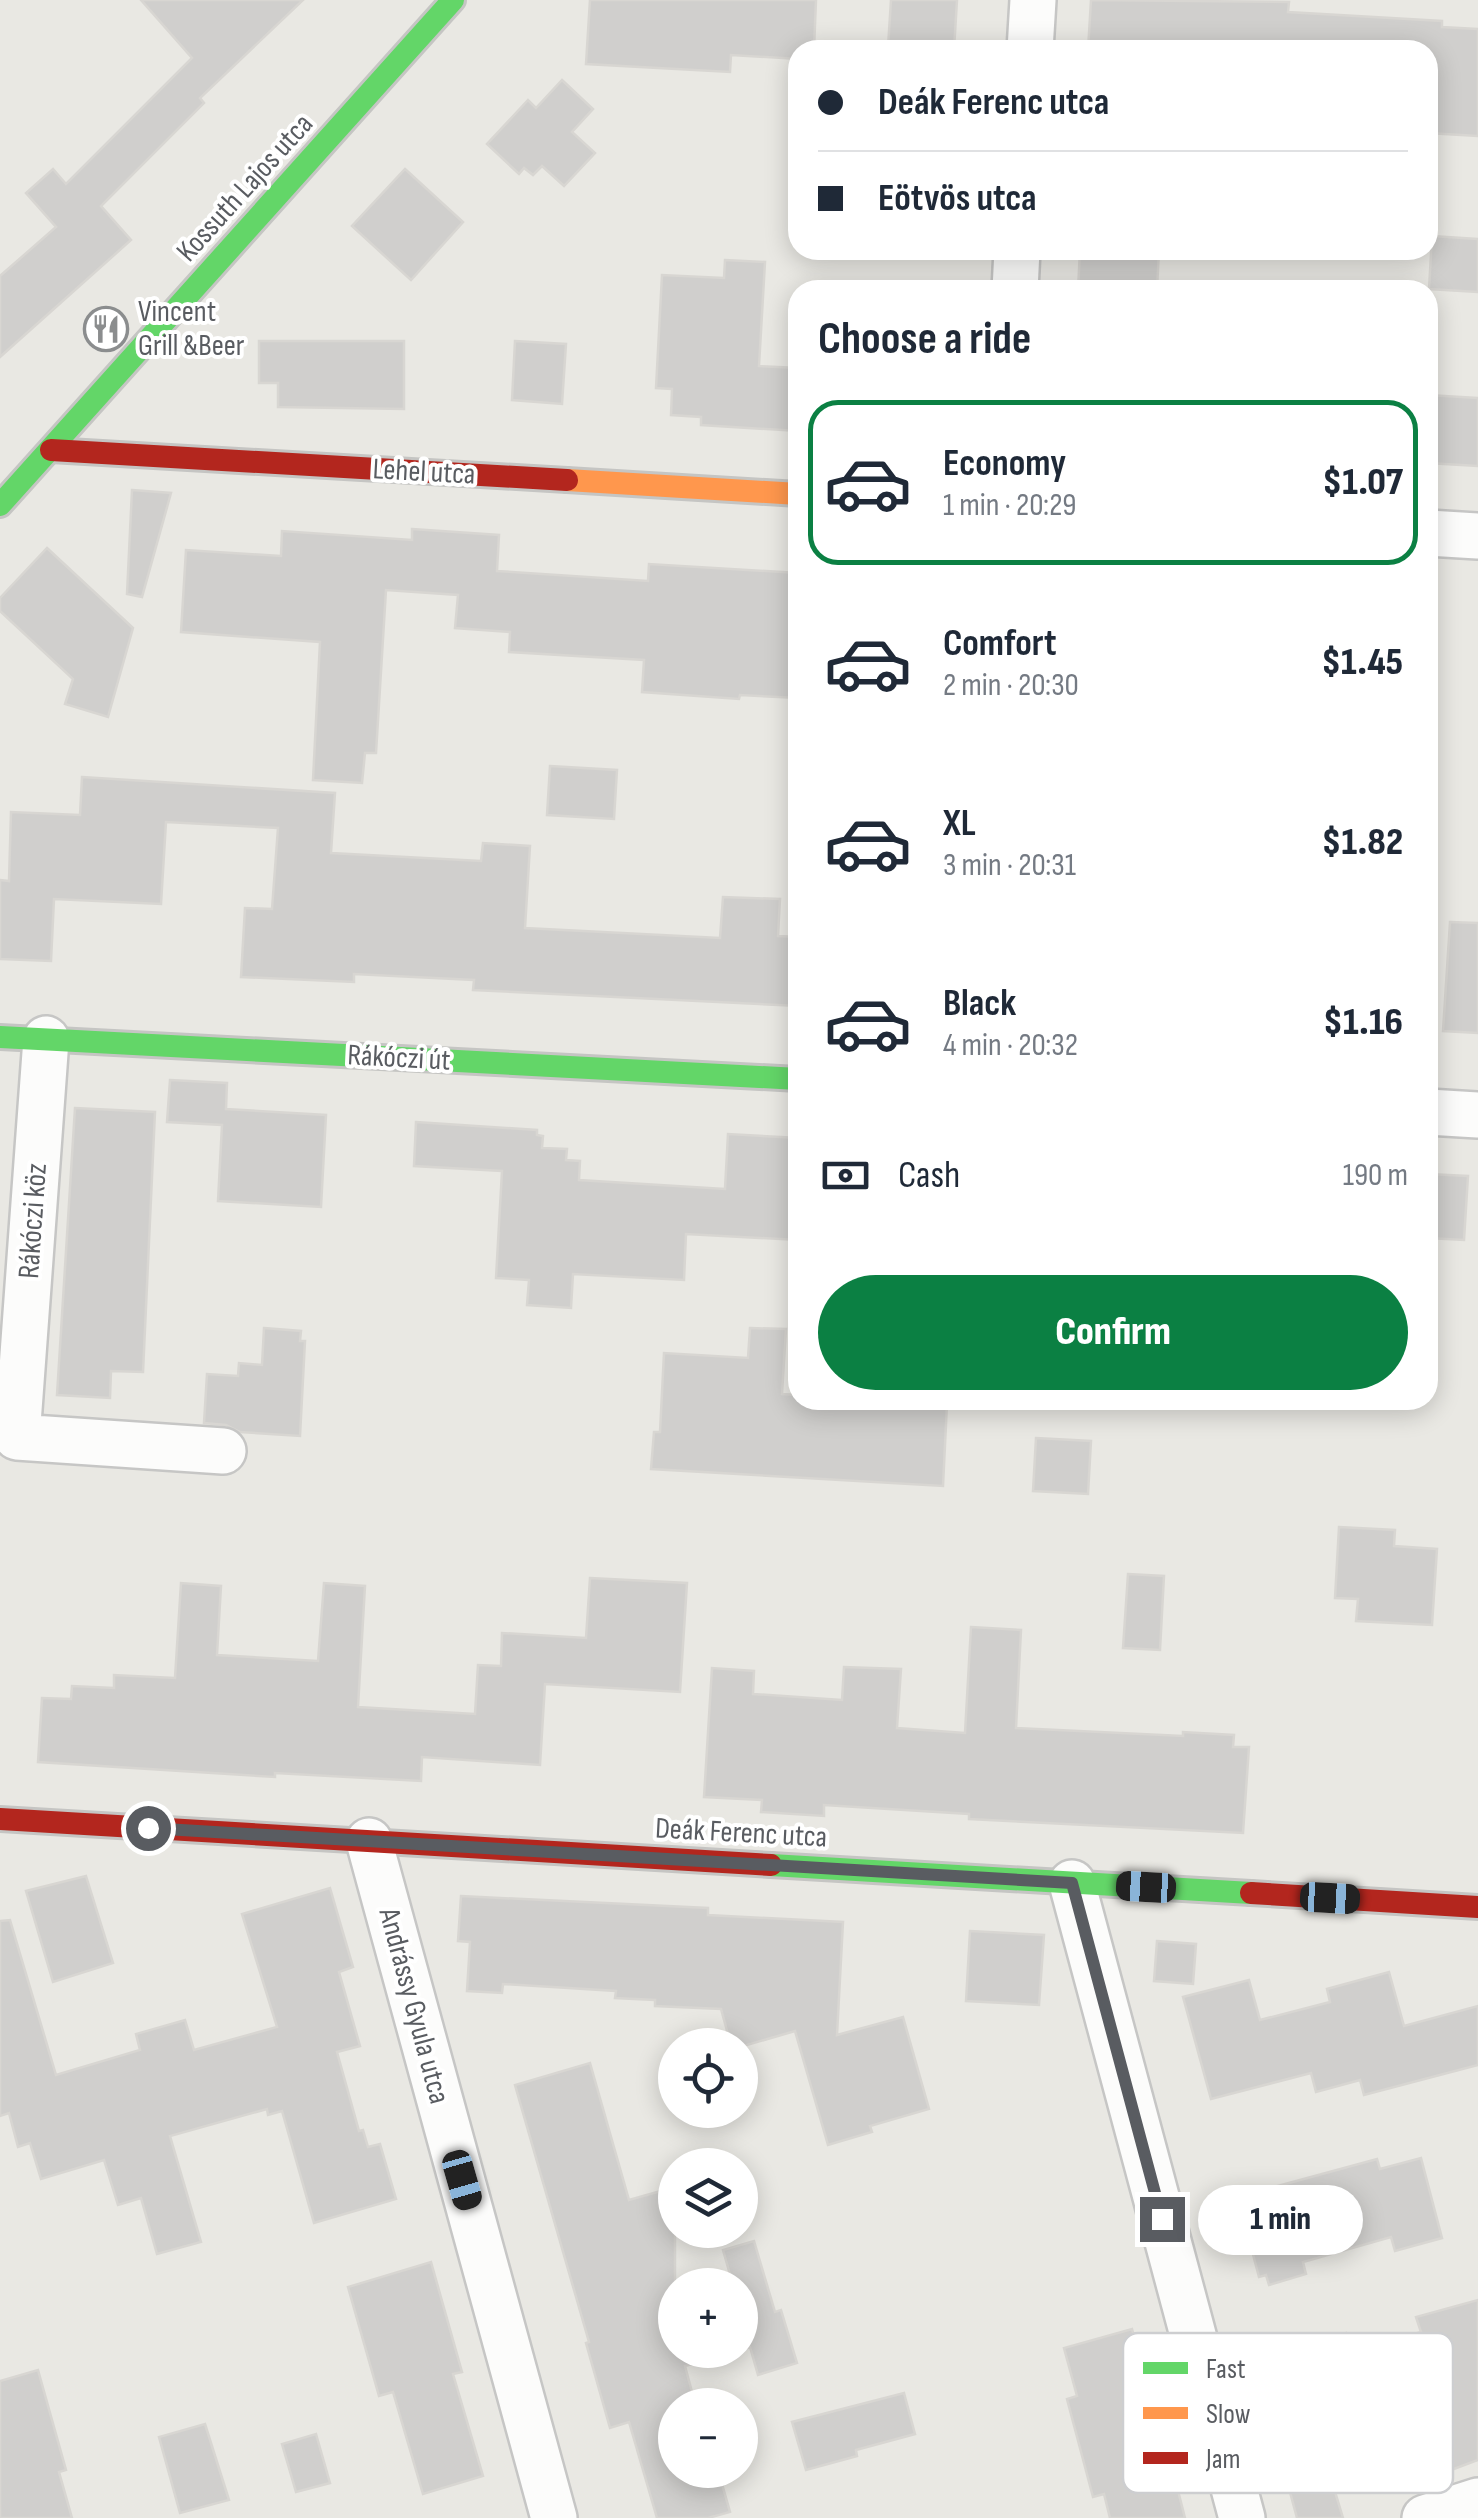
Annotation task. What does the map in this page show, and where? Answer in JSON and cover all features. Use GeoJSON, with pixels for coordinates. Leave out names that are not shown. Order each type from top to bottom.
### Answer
{"type":"FeatureCollection","features":[{"type":"Feature","properties":{"kind":"street","name":"Kossuth Lajos utca"},"geometry":{"type":"LineString","coordinates":[[0,505],[453,0]]}},
{"type":"Feature","properties":{"kind":"street"},"geometry":{"type":"LineString","coordinates":[[1031,40],[1033,0]]}},
{"type":"Feature","properties":{"kind":"street","name":"Lehel utca"},"geometry":{"type":"LineString","coordinates":[[51,450],[788,493]]}},
{"type":"Feature","properties":{"kind":"street"},"geometry":{"type":"LineString","coordinates":[[1438,534],[1478,536]]}},
{"type":"Feature","properties":{"kind":"street","name":"Rákóczi út"},"geometry":{"type":"LineString","coordinates":[[0,1036],[788,1078]]}},
{"type":"Feature","properties":{"kind":"street","name":"Rákóczi köz"},"geometry":{"type":"LineString","coordinates":[[46,1039],[17,1437],[222,1451]]}},
{"type":"Feature","properties":{"kind":"street"},"geometry":{"type":"LineString","coordinates":[[1438,1112],[1478,1114]]}},
{"type":"Feature","properties":{"kind":"street","name":"Deák Ferenc utca"},"geometry":{"type":"LineString","coordinates":[[0,1819],[1478,1907]]}},
{"type":"Feature","properties":{"kind":"street","name":"Andrássy Gyula utca"},"geometry":{"type":"LineString","coordinates":[[369,1841],[554,2518]]}},
{"type":"Feature","properties":{"kind":"street"},"geometry":{"type":"LineString","coordinates":[[1072,1883],[1192,2333]]}},
{"type":"Feature","properties":{"kind":"street"},"geometry":{"type":"LineString","coordinates":[[1235,2493],[1242,2518]]}},
{"type":"Feature","properties":{"kind":"street"},"geometry":{"type":"LineString","coordinates":[[1425,2518],[1478,2500]]}},
{"type":"Feature","properties":{"kind":"building"},"geometry":{"type":"Polygon","coordinates":[[[141,0],[303,0],[200,98],[204,103],[101,206],[131,240],[0,357],[0,276],[56,227],[26,193],[53,169],[66,184],[192,58],[141,0]]]}},
{"type":"Feature","properties":{"kind":"building"},"geometry":{"type":"Polygon","coordinates":[[[590,0],[816,0],[814,40],[788,40],[788,58],[731,55],[730,72],[586,64],[590,0]]]}},
{"type":"Feature","properties":{"kind":"building"},"geometry":{"type":"Polygon","coordinates":[[[891,0],[957,0],[955,40],[888,40],[891,0]]]}},
{"type":"Feature","properties":{"kind":"building"},"geometry":{"type":"Polygon","coordinates":[[[1091,0],[1289,2],[1288,12],[1442,21],[1442,27],[1478,29],[1478,136],[1438,134],[1438,40],[1089,40],[1091,0]]]}},
{"type":"Feature","properties":{"kind":"building"},"geometry":{"type":"Polygon","coordinates":[[[562,80],[593,109],[572,132],[595,153],[564,186],[542,166],[533,175],[524,168],[519,174],[487,144],[528,100],[536,108],[562,80]]]}},
{"type":"Feature","properties":{"kind":"building"},"geometry":{"type":"Polygon","coordinates":[[[405,169],[463,222],[411,280],[352,226],[405,169]]]}},
{"type":"Feature","properties":{"kind":"building"},"geometry":{"type":"Polygon","coordinates":[[[1438,236],[1478,239],[1478,292],[1438,290],[1438,280],[1430,280],[1431,260],[1438,260],[1438,236]]]}},
{"type":"Feature","properties":{"kind":"building"},"geometry":{"type":"Polygon","coordinates":[[[725,260],[765,262],[759,366],[788,367],[788,430],[701,425],[701,417],[671,415],[672,389],[656,388],[662,275],[724,278],[725,260]]]}},
{"type":"Feature","properties":{"kind":"building"},"geometry":{"type":"Polygon","coordinates":[[[1080,260],[1158,260],[1158,280],[1078,280],[1080,260]]]}},
{"type":"Feature","properties":{"kind":"building"},"geometry":{"type":"Polygon","coordinates":[[[259,341],[404,341],[404,409],[278,407],[278,383],[259,383],[259,341]]]}},
{"type":"Feature","properties":{"kind":"building"},"geometry":{"type":"Polygon","coordinates":[[[515,341],[566,344],[562,404],[512,400],[515,341]]]}},
{"type":"Feature","properties":{"kind":"building"},"geometry":{"type":"Polygon","coordinates":[[[1438,396],[1478,398],[1478,466],[1438,464],[1438,396]]]}},
{"type":"Feature","properties":{"kind":"building"},"geometry":{"type":"Polygon","coordinates":[[[132,490],[171,493],[142,597],[127,594],[132,490]]]}},
{"type":"Feature","properties":{"kind":"building"},"geometry":{"type":"Polygon","coordinates":[[[412,529],[499,535],[497,571],[648,581],[649,564],[788,572],[788,697],[740,695],[739,699],[642,692],[644,660],[509,652],[510,632],[455,628],[458,595],[386,590],[376,753],[365,753],[362,783],[313,780],[320,642],[181,632],[186,550],[281,556],[282,531],[412,540],[412,529]]]}},
{"type":"Feature","properties":{"kind":"building"},"geometry":{"type":"Polygon","coordinates":[[[47,548],[133,628],[108,717],[65,704],[73,679],[0,611],[0,598],[47,548]]]}},
{"type":"Feature","properties":{"kind":"building"},"geometry":{"type":"Polygon","coordinates":[[[550,766],[617,770],[614,819],[547,815],[550,766]]]}},
{"type":"Feature","properties":{"kind":"building"},"geometry":{"type":"Polygon","coordinates":[[[82,777],[335,793],[331,853],[481,861],[483,843],[530,846],[525,928],[720,938],[723,897],[780,899],[778,936],[788,936],[788,1006],[473,990],[474,980],[354,974],[354,982],[241,977],[245,908],[272,909],[278,828],[166,822],[161,904],[54,899],[51,961],[0,959],[0,880],[9,881],[11,812],[80,815],[82,777]]]}},
{"type":"Feature","properties":{"kind":"building"},"geometry":{"type":"Polygon","coordinates":[[[1450,922],[1478,923],[1478,1033],[1443,1031],[1450,922]]]}},
{"type":"Feature","properties":{"kind":"building"},"geometry":{"type":"Polygon","coordinates":[[[170,1080],[227,1083],[226,1109],[326,1115],[321,1207],[218,1201],[222,1125],[167,1122],[170,1080]]]}},
{"type":"Feature","properties":{"kind":"building"},"geometry":{"type":"Polygon","coordinates":[[[75,1108],[155,1112],[143,1372],[111,1371],[110,1398],[57,1395],[75,1108]]]}},
{"type":"Feature","properties":{"kind":"building"},"geometry":{"type":"Polygon","coordinates":[[[416,1122],[537,1130],[537,1135],[543,1136],[542,1148],[567,1149],[566,1160],[580,1161],[579,1180],[725,1189],[728,1134],[788,1137],[788,1239],[686,1234],[684,1280],[573,1274],[571,1308],[527,1305],[529,1280],[496,1278],[502,1171],[414,1166],[416,1122]]]}},
{"type":"Feature","properties":{"kind":"building"},"geometry":{"type":"Polygon","coordinates":[[[1438,1174],[1468,1176],[1464,1240],[1438,1239],[1438,1174]]]}},
{"type":"Feature","properties":{"kind":"building"},"geometry":{"type":"Polygon","coordinates":[[[264,1328],[301,1331],[300,1341],[305,1341],[300,1436],[240,1432],[226,1425],[204,1423],[207,1374],[238,1376],[239,1363],[262,1365],[264,1328]]]}},
{"type":"Feature","properties":{"kind":"building"},"geometry":{"type":"Polygon","coordinates":[[[750,1328],[786,1329],[782,1394],[788,1394],[788,1410],[947,1410],[943,1486],[651,1469],[654,1432],[660,1432],[664,1353],[748,1358],[750,1328]]]}},
{"type":"Feature","properties":{"kind":"building"},"geometry":{"type":"Polygon","coordinates":[[[1036,1438],[1091,1441],[1088,1494],[1033,1491],[1036,1438]]]}},
{"type":"Feature","properties":{"kind":"building"},"geometry":{"type":"Polygon","coordinates":[[[1339,1527],[1395,1530],[1394,1546],[1437,1549],[1432,1625],[1356,1621],[1358,1599],[1335,1598],[1339,1527]]]}},
{"type":"Feature","properties":{"kind":"building"},"geometry":{"type":"Polygon","coordinates":[[[1128,1574],[1164,1576],[1160,1650],[1123,1648],[1128,1574]]]}},
{"type":"Feature","properties":{"kind":"building"},"geometry":{"type":"Polygon","coordinates":[[[590,1578],[687,1583],[680,1692],[545,1684],[540,1765],[422,1757],[421,1781],[275,1773],[275,1777],[38,1762],[42,1698],[71,1699],[72,1686],[114,1688],[114,1675],[175,1678],[181,1583],[221,1586],[217,1655],[318,1661],[324,1583],[365,1586],[358,1707],[475,1714],[478,1665],[501,1666],[502,1633],[586,1638],[590,1578]]]}},
{"type":"Feature","properties":{"kind":"building"},"geometry":{"type":"Polygon","coordinates":[[[971,1627],[1021,1630],[1016,1728],[1234,1735],[1233,1747],[1249,1747],[1243,1833],[969,1819],[969,1814],[824,1805],[824,1816],[761,1812],[762,1800],[704,1797],[712,1668],[754,1671],[753,1694],[842,1700],[844,1667],[901,1669],[897,1728],[965,1733],[971,1627]]]}},
{"type":"Feature","properties":{"kind":"building"},"geometry":{"type":"Polygon","coordinates":[[[86,1876],[113,1963],[53,1982],[26,1891],[86,1876]]]}},
{"type":"Feature","properties":{"kind":"building"},"geometry":{"type":"Polygon","coordinates":[[[330,1888],[353,1967],[339,1972],[360,2046],[337,2052],[359,2131],[363,2130],[368,2147],[380,2144],[396,2199],[314,2223],[282,2111],[268,2115],[267,2109],[170,2136],[201,2242],[157,2254],[141,2198],[118,2205],[104,2160],[41,2179],[30,2143],[18,2147],[9,2113],[0,2116],[0,1921],[10,1920],[56,2075],[140,2050],[136,2034],[185,2020],[194,2050],[277,2027],[242,1914],[330,1888]]]}},
{"type":"Feature","properties":{"kind":"building"},"geometry":{"type":"Polygon","coordinates":[[[461,1896],[708,1908],[708,1915],[843,1922],[837,2035],[903,2017],[929,2109],[870,2126],[872,2132],[828,2145],[795,2031],[758,2042],[758,2028],[726,2028],[721,2009],[655,2006],[655,2000],[615,1998],[616,1991],[503,1984],[502,1993],[467,1991],[470,1942],[458,1941],[461,1896]]]}},
{"type":"Feature","properties":{"kind":"building"},"geometry":{"type":"Polygon","coordinates":[[[970,1931],[1044,1935],[1039,2005],[966,2001],[970,1931]]]}},
{"type":"Feature","properties":{"kind":"building"},"geometry":{"type":"Polygon","coordinates":[[[1157,1941],[1196,1944],[1193,1984],[1154,1981],[1157,1941]]]}},
{"type":"Feature","properties":{"kind":"building"},"geometry":{"type":"Polygon","coordinates":[[[1389,1972],[1404,2026],[1478,2006],[1478,2065],[1364,2095],[1360,2080],[1316,2092],[1311,2073],[1211,2099],[1183,1997],[1249,1980],[1260,2020],[1330,2002],[1327,1989],[1389,1972]]]}},
{"type":"Feature","properties":{"kind":"building"},"geometry":{"type":"Polygon","coordinates":[[[590,2063],[629,2200],[658,2192],[658,2248],[675,2248],[675,2268],[658,2268],[658,2368],[686,2368],[691,2388],[658,2388],[658,2488],[723,2488],[730,2512],[708,2518],[657,2518],[629,2422],[610,2428],[515,2085],[590,2063]]]}},
{"type":"Feature","properties":{"kind":"building"},"geometry":{"type":"Polygon","coordinates":[[[1421,2158],[1442,2238],[1395,2251],[1391,2237],[1303,2262],[1306,2274],[1269,2285],[1266,2275],[1259,2277],[1240,2206],[1280,2196],[1278,2186],[1377,2159],[1380,2169],[1421,2158]]]}},
{"type":"Feature","properties":{"kind":"building"},"geometry":{"type":"Polygon","coordinates":[[[756,2248],[775,2312],[781,2310],[797,2363],[758,2375],[758,2268],[728,2268],[723,2250],[756,2248]]]}},
{"type":"Feature","properties":{"kind":"building"},"geometry":{"type":"Polygon","coordinates":[[[431,2262],[462,2372],[453,2374],[483,2476],[423,2494],[393,2392],[379,2396],[348,2287],[431,2262]]]}},
{"type":"Feature","properties":{"kind":"building"},"geometry":{"type":"Polygon","coordinates":[[[1478,2300],[1478,2460],[1453,2469],[1453,2333],[1418,2333],[1421,2332],[1416,2317],[1478,2300]]]}},
{"type":"Feature","properties":{"kind":"building"},"geometry":{"type":"Polygon","coordinates":[[[1132,2329],[1133,2333],[1123,2333],[1123,2493],[1179,2493],[1185,2518],[1110,2518],[1104,2494],[1093,2497],[1067,2399],[1077,2396],[1064,2348],[1132,2329]]]}},
{"type":"Feature","properties":{"kind":"building"},"geometry":{"type":"Polygon","coordinates":[[[38,2370],[66,2470],[59,2472],[72,2518],[0,2518],[0,2381],[38,2370]]]}},
{"type":"Feature","properties":{"kind":"building"},"geometry":{"type":"Polygon","coordinates":[[[904,2393],[915,2434],[856,2450],[857,2456],[806,2470],[792,2422],[904,2393]]]}},
{"type":"Feature","properties":{"kind":"building"},"geometry":{"type":"Polygon","coordinates":[[[205,2424],[229,2500],[180,2513],[159,2437],[205,2424]]]}},
{"type":"Feature","properties":{"kind":"building"},"geometry":{"type":"Polygon","coordinates":[[[316,2434],[330,2483],[296,2492],[282,2444],[316,2434]]]}},
{"type":"Feature","properties":{"kind":"building"},"geometry":{"type":"Polygon","coordinates":[[[1290,2493],[1335,2493],[1343,2518],[1297,2518],[1290,2493]]]}},
{"type":"Feature","properties":{"kind":"traffic: fast"},"geometry":{"type":"LineString","coordinates":[[0,505],[453,0]]}},
{"type":"Feature","properties":{"kind":"traffic: fast"},"geometry":{"type":"LineString","coordinates":[[0,1037],[788,1078]]}},
{"type":"Feature","properties":{"kind":"traffic: fast"},"geometry":{"type":"LineString","coordinates":[[771,1865],[1251,1893]]}},
{"type":"Feature","properties":{"kind":"traffic: slow"},"geometry":{"type":"LineString","coordinates":[[567,480],[788,493]]}},
{"type":"Feature","properties":{"kind":"traffic: jam"},"geometry":{"type":"LineString","coordinates":[[51,450],[567,480]]}},
{"type":"Feature","properties":{"kind":"traffic: jam"},"geometry":{"type":"LineString","coordinates":[[0,1819],[771,1865]]}},
{"type":"Feature","properties":{"kind":"traffic: jam"},"geometry":{"type":"LineString","coordinates":[[1251,1893],[1478,1907]]}},
{"type":"Feature","properties":{"kind":"place","name":"Vincent Grill &Beer"},"geometry":{"type":"Point","coordinates":[106,329]}},
{"type":"Feature","properties":{"kind":"route"},"geometry":{"type":"LineString","coordinates":[[148,1828],[1072,1883],[1162,2219]]}}]}
